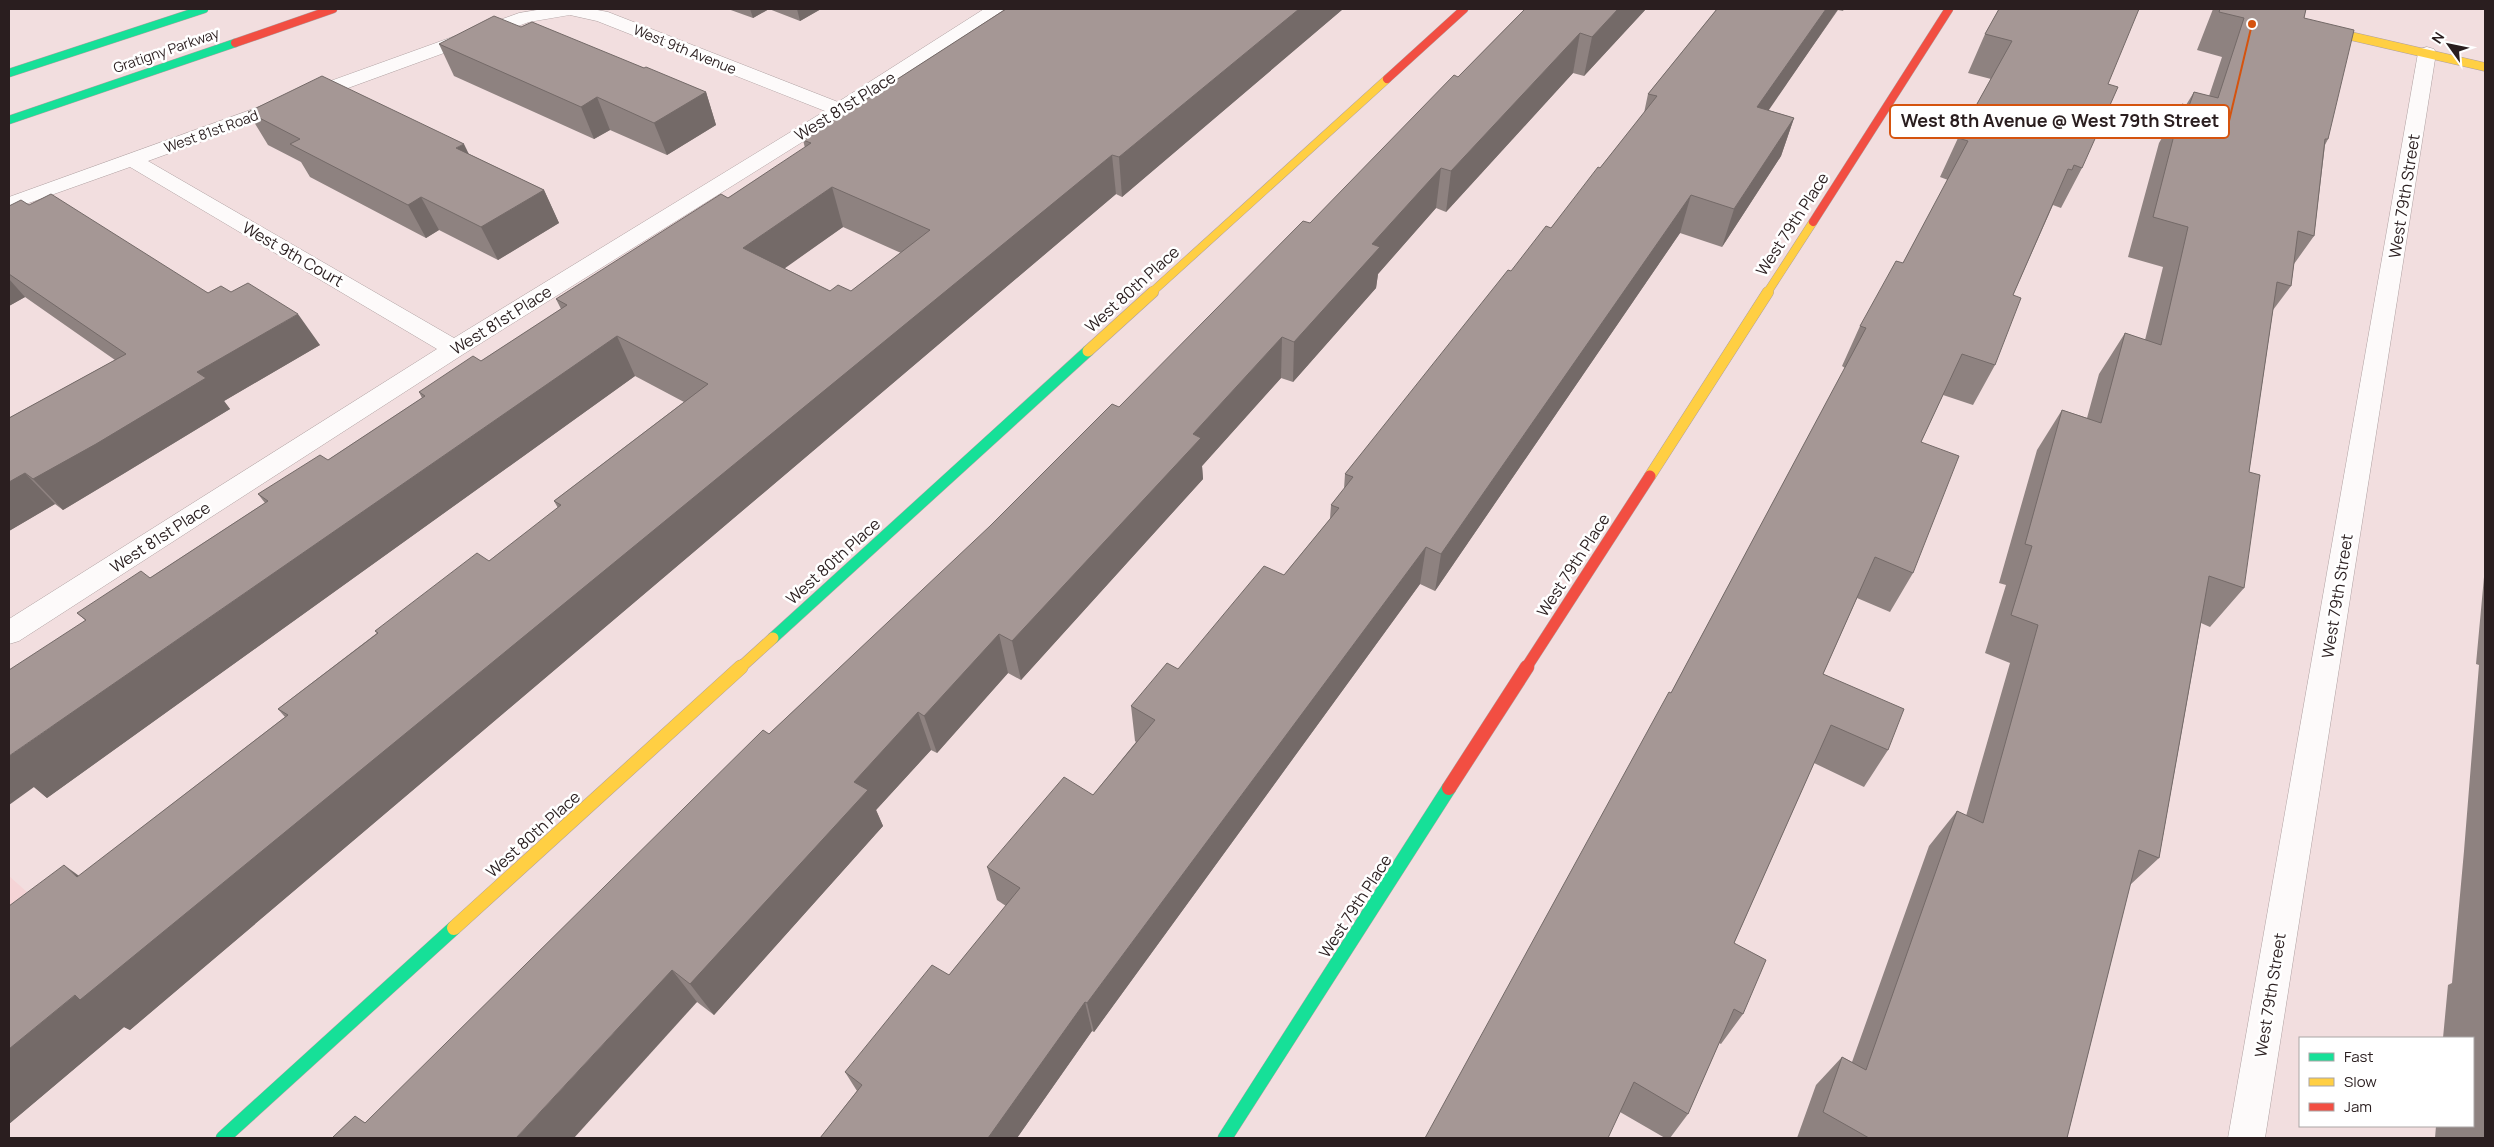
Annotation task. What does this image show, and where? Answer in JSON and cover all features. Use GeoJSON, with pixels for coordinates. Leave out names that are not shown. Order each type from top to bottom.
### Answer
{"type":"FeatureCollection","features":[{"type":"Feature","properties":{"kind":"main road","name":"Gratigny Parkway"},"geometry":{"type":"LineString","coordinates":[[9,73],[204,9]]}},
{"type":"Feature","properties":{"kind":"main road","name":"Gratigny Parkway"},"geometry":{"type":"LineString","coordinates":[[9,120],[333,9]]}},
{"type":"Feature","properties":{"kind":"main road","name":"West 80th Place"},"geometry":{"type":"LineString","coordinates":[[223,1138],[1464,9]]}},
{"type":"Feature","properties":{"kind":"main road","name":"West 79th Place"},"geometry":{"type":"LineString","coordinates":[[1225,1138],[1949,9]]}},
{"type":"Feature","properties":{"kind":"main road"},"geometry":{"type":"LineString","coordinates":[[2302,24],[2485,67]]}},
{"type":"Feature","properties":{"kind":"street","name":"West 81st Place"},"geometry":{"type":"LineString","coordinates":[[9,633],[454,349],[840,110],[996,9]]}},
{"type":"Feature","properties":{"kind":"street","name":"West 9th Avenue"},"geometry":{"type":"LineString","coordinates":[[525,17],[570,10],[602,16],[840,110]]}},
{"type":"Feature","properties":{"kind":"street","name":"West 81st Road"},"geometry":{"type":"LineString","coordinates":[[9,204],[525,17]]}},
{"type":"Feature","properties":{"kind":"street","name":"West 79th Street"},"geometry":{"type":"LineString","coordinates":[[2246,1138],[2427,54]]}},
{"type":"Feature","properties":{"kind":"street","name":"West 9th Court"},"geometry":{"type":"LineString","coordinates":[[132,160],[454,349]]}},
{"type":"Feature","properties":{"kind":"shaded area"},"geometry":{"type":"Polygon","coordinates":[[[9,876],[27,892],[9,906],[9,876]]]}},
{"type":"Feature","properties":{"kind":"building"},"geometry":{"type":"Polygon","coordinates":[[[1006,9],[1299,9],[1119,157],[1112,155],[80,1000],[75,995],[9,1049],[9,906],[64,865],[77,877],[288,715],[278,709],[378,633],[375,631],[477,553],[489,561],[561,505],[554,501],[708,384],[617,336],[9,756],[9,670],[86,620],[77,613],[141,571],[150,578],[268,501],[258,494],[320,455],[328,460],[425,396],[419,392],[473,356],[481,361],[567,305],[556,299],[721,194],[728,198],[811,143],[803,140],[1006,9]],[[832,187],[743,248],[830,291],[838,285],[851,291],[930,230],[832,187]]]}},
{"type":"Feature","properties":{"kind":"building"},"geometry":{"type":"Polygon","coordinates":[[[1525,9],[1618,9],[1592,37],[1580,33],[1451,171],[1441,168],[1372,244],[1380,247],[1294,342],[1282,337],[1193,434],[1201,438],[1012,641],[999,634],[924,716],[918,712],[854,782],[868,790],[690,984],[672,970],[516,1138],[332,1138],[355,1116],[365,1123],[763,730],[769,734],[990,526],[1112,404],[1119,407],[1303,221],[1310,223],[1454,75],[1458,77],[1525,9]]]}},
{"type":"Feature","properties":{"kind":"building"},"geometry":{"type":"Polygon","coordinates":[[[1717,9],[1826,9],[1757,107],[1794,118],[1734,209],[1691,195],[1441,554],[1426,547],[1087,1003],[1085,1002],[988,1138],[820,1138],[862,1085],[845,1072],[932,965],[949,975],[1020,888],[987,867],[1064,777],[1093,795],[1155,720],[1131,706],[1167,663],[1178,669],[1264,566],[1284,575],[1339,508],[1331,505],[1353,477],[1345,474],[1508,270],[1511,271],[1546,226],[1551,228],[1598,167],[1600,168],[1657,96],[1648,94],[1717,9]]]}},
{"type":"Feature","properties":{"kind":"building"},"geometry":{"type":"Polygon","coordinates":[[[1999,9],[2139,9],[2108,84],[2118,87],[2082,168],[2074,165],[2072,170],[2068,169],[2013,295],[2021,298],[1995,365],[1962,354],[1921,442],[1959,456],[1913,573],[1875,557],[1823,674],[1904,709],[1888,750],[1831,725],[1734,943],[1766,960],[1743,1014],[1734,1009],[1688,1114],[1634,1082],[1608,1138],[1425,1138],[1669,692],[1671,693],[1866,328],[1860,326],[1896,261],[1903,263],[1968,141],[1958,138],[2012,41],[1985,34],[1999,9]]]}},
{"type":"Feature","properties":{"kind":"building"},"geometry":{"type":"Polygon","coordinates":[[[2220,9],[2306,9],[2304,18],[2354,30],[2328,139],[2325,139],[2314,236],[2298,231],[2291,286],[2277,282],[2249,472],[2260,475],[2244,588],[2209,576],[2159,858],[2139,850],[2067,1138],[1869,1138],[1823,1112],[1842,1057],[1866,1070],[1957,811],[1983,823],[2038,625],[2011,615],[2032,546],[2025,544],[2062,410],[2101,423],[2125,333],[2161,345],[2188,227],[2153,217],[2182,104],[2189,106],[2194,92],[2218,98],[2244,18],[2219,12],[2220,9]]]}},
{"type":"Feature","properties":{"kind":"building"},"geometry":{"type":"Polygon","coordinates":[[[494,16],[521,27],[532,22],[706,92],[654,123],[597,97],[581,107],[439,44],[494,16]]]}},
{"type":"Feature","properties":{"kind":"building"},"geometry":{"type":"Polygon","coordinates":[[[322,76],[464,144],[456,148],[544,190],[481,227],[421,197],[408,205],[290,144],[300,139],[248,112],[322,76]]]}},
{"type":"Feature","properties":{"kind":"building"},"geometry":{"type":"Polygon","coordinates":[[[51,194],[208,293],[221,286],[231,292],[248,283],[298,314],[197,372],[206,378],[96,444],[33,479],[25,473],[9,482],[9,418],[126,354],[9,274],[9,206],[21,200],[29,205],[51,194]]]}},
{"type":"Feature","properties":{"kind":"traffic: fast"},"geometry":{"type":"LineString","coordinates":[[9,73],[204,9]]}},
{"type":"Feature","properties":{"kind":"traffic: fast"},"geometry":{"type":"LineString","coordinates":[[9,120],[235,43]]}},
{"type":"Feature","properties":{"kind":"traffic: fast"},"geometry":{"type":"LineString","coordinates":[[773,638],[1088,351]]}},
{"type":"Feature","properties":{"kind":"traffic: fast"},"geometry":{"type":"LineString","coordinates":[[1225,1138],[1449,788]]}},
{"type":"Feature","properties":{"kind":"traffic: fast"},"geometry":{"type":"LineString","coordinates":[[223,1138],[454,928]]}},
{"type":"Feature","properties":{"kind":"traffic: slow"},"geometry":{"type":"LineString","coordinates":[[2316,28],[2485,67]]}},
{"type":"Feature","properties":{"kind":"traffic: slow"},"geometry":{"type":"LineString","coordinates":[[1088,351],[1387,79]]}},
{"type":"Feature","properties":{"kind":"traffic: slow"},"geometry":{"type":"LineString","coordinates":[[1650,476],[1813,222]]}},
{"type":"Feature","properties":{"kind":"traffic: slow"},"geometry":{"type":"LineString","coordinates":[[454,928],[773,638]]}},
{"type":"Feature","properties":{"kind":"traffic: jam"},"geometry":{"type":"LineString","coordinates":[[235,43],[333,9]]}},
{"type":"Feature","properties":{"kind":"traffic: jam"},"geometry":{"type":"LineString","coordinates":[[1387,79],[1464,9]]}},
{"type":"Feature","properties":{"kind":"traffic: jam"},"geometry":{"type":"LineString","coordinates":[[1813,222],[1949,9]]}},
{"type":"Feature","properties":{"kind":"traffic: jam"},"geometry":{"type":"LineString","coordinates":[[1449,788],[1650,476]]}},
{"type":"Feature","properties":{"kind":"place","name":"West 8th Avenue @ West 79th Street"},"geometry":{"type":"Point","coordinates":[2252,24]}}]}
